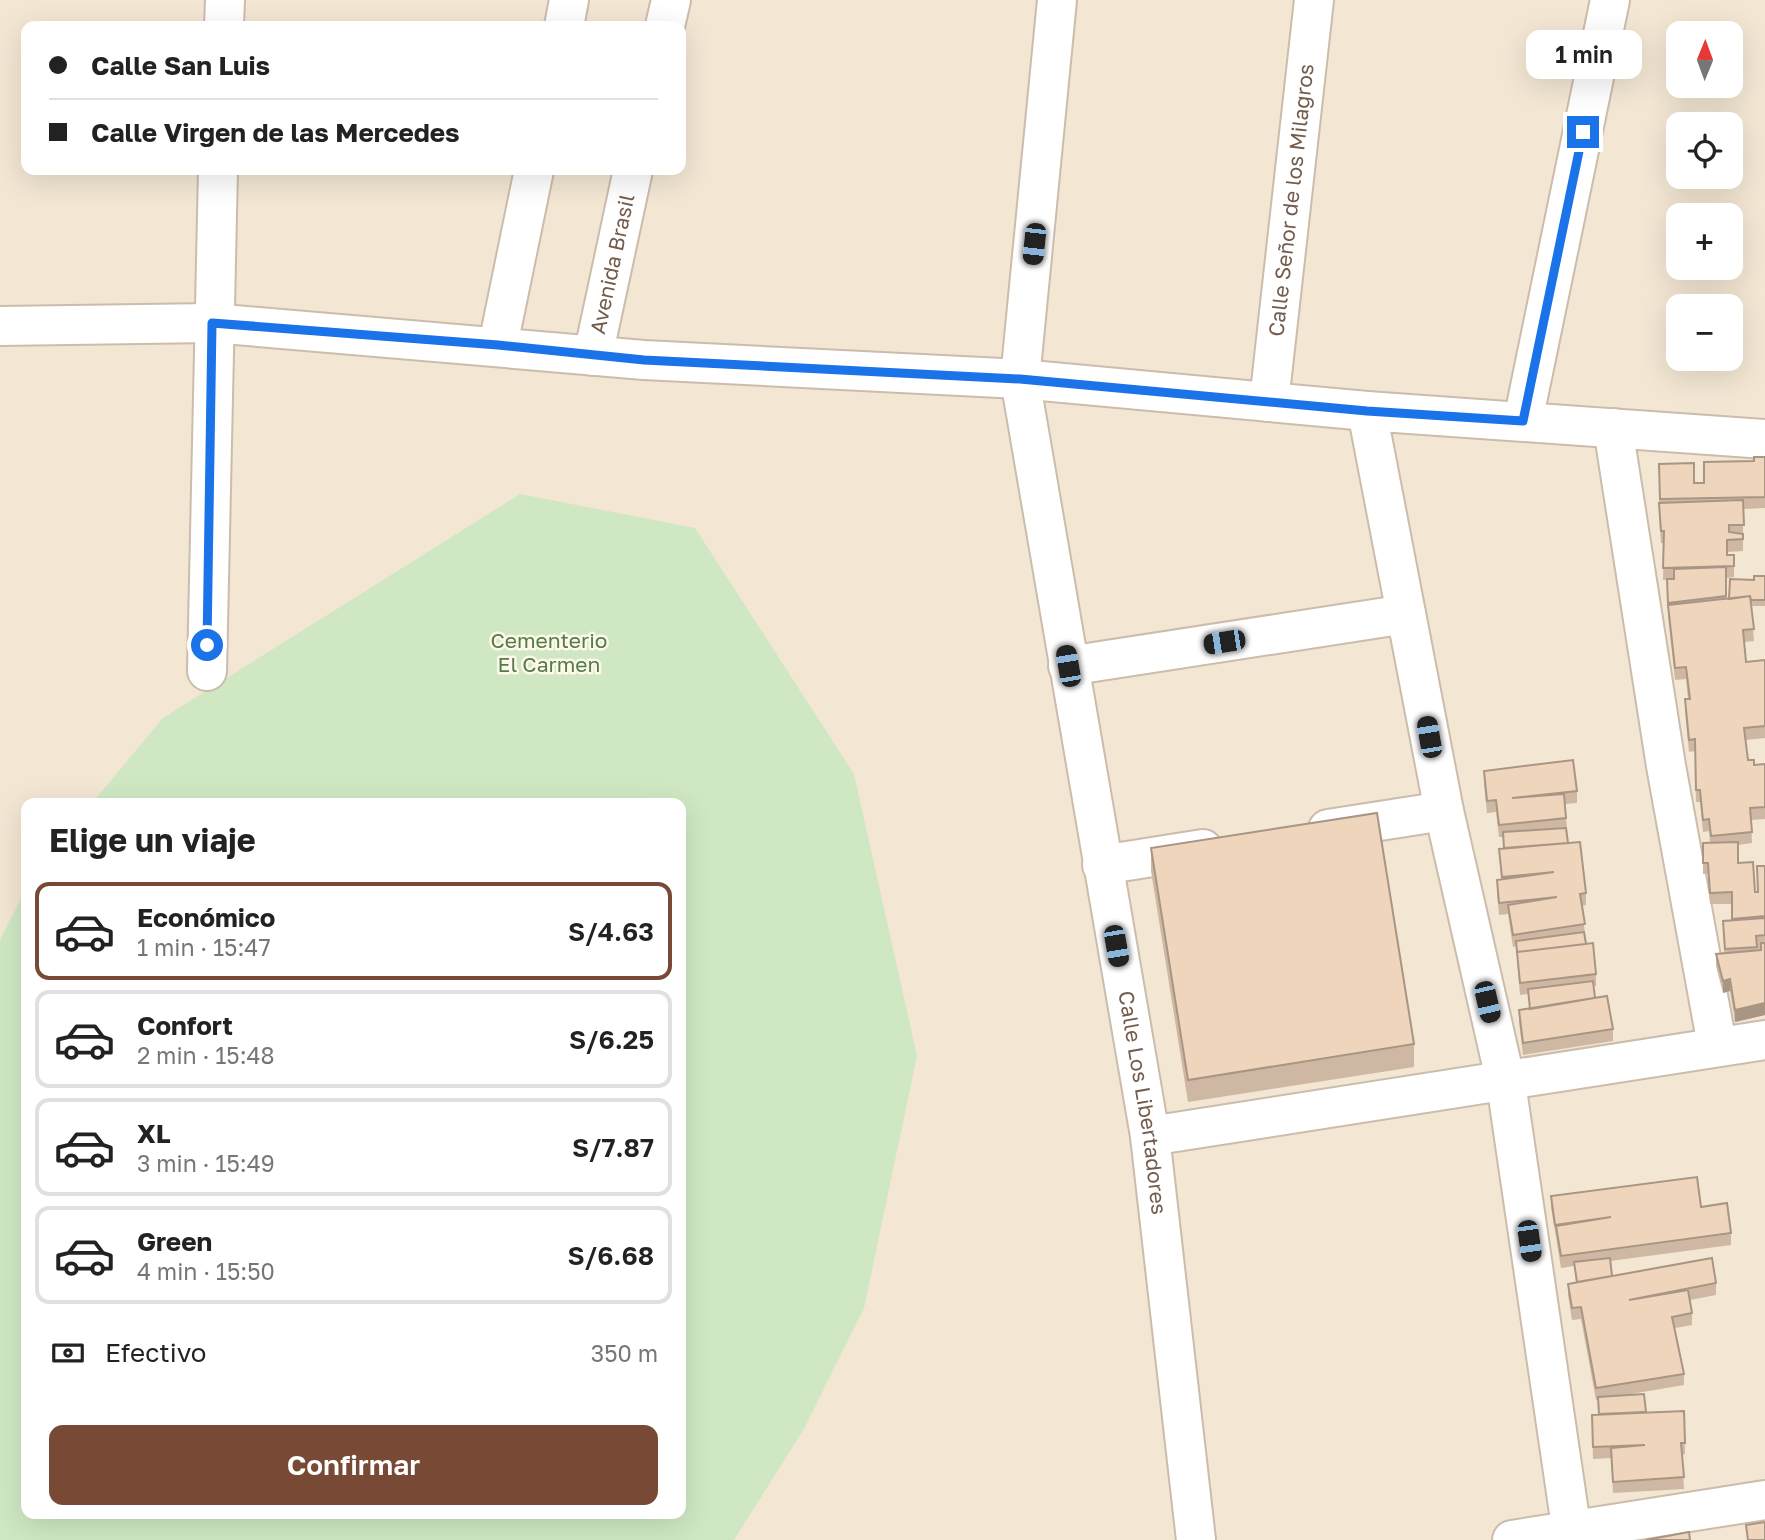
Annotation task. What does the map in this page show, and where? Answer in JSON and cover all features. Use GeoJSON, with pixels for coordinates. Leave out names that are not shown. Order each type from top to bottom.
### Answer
{"type":"FeatureCollection","features":[{"type":"Feature","properties":{"kind":"street"},"geometry":{"type":"LineString","coordinates":[[224,21],[225,0]]}},
{"type":"Feature","properties":{"kind":"street"},"geometry":{"type":"LineString","coordinates":[[565,21],[569,0]]}},
{"type":"Feature","properties":{"kind":"street"},"geometry":{"type":"LineString","coordinates":[[666,21],[671,0]]}},
{"type":"Feature","properties":{"kind":"street","name":"Calle Los Libertadores"},"geometry":{"type":"LineString","coordinates":[[1057,0],[1020,379],[1101,865],[1150,1136],[1196,1540]]}},
{"type":"Feature","properties":{"kind":"street","name":"Calle Señor de los Milagros"},"geometry":{"type":"LineString","coordinates":[[1269,402],[1314,0]]}},
{"type":"Feature","properties":{"kind":"street"},"geometry":{"type":"LineString","coordinates":[[1523,421],[1610,0]]}},
{"type":"Feature","properties":{"kind":"street"},"geometry":{"type":"LineString","coordinates":[[207,671],[212,323],[218,175]]}},
{"type":"Feature","properties":{"kind":"street"},"geometry":{"type":"LineString","coordinates":[[498,345],[533,175]]}},
{"type":"Feature","properties":{"kind":"street","name":"Avenida Brasil"},"geometry":{"type":"LineString","coordinates":[[593,356],[632,175]]}},
{"type":"Feature","properties":{"kind":"street"},"geometry":{"type":"LineString","coordinates":[[0,326],[212,323],[498,345],[593,356],[1020,379],[1367,411],[1765,439]]}},
{"type":"Feature","properties":{"kind":"street"},"geometry":{"type":"LineString","coordinates":[[1367,411],[1444,811],[1506,1083],[1573,1536]]}},
{"type":"Feature","properties":{"kind":"street"},"geometry":{"type":"LineString","coordinates":[[1613,428],[1666,766],[1717,1045]]}},
{"type":"Feature","properties":{"kind":"street"},"geometry":{"type":"LineString","coordinates":[[1068,666],[1406,614]]}},
{"type":"Feature","properties":{"kind":"street"},"geometry":{"type":"LineString","coordinates":[[1293,835],[1444,811]]}},
{"type":"Feature","properties":{"kind":"street"},"geometry":{"type":"LineString","coordinates":[[1101,865],[1238,843]]}},
{"type":"Feature","properties":{"kind":"street"},"geometry":{"type":"LineString","coordinates":[[1150,1136],[1506,1083],[1717,1045],[1765,1040]]}},
{"type":"Feature","properties":{"kind":"street"},"geometry":{"type":"LineString","coordinates":[[1512,1540],[1573,1536],[1765,1500]]}},
{"type":"Feature","properties":{"kind":"shaded area"},"geometry":{"type":"Polygon","coordinates":[[[0,0],[1765,0],[1765,1540],[0,1540],[0,0]]]}},
{"type":"Feature","properties":{"kind":"green space","name":"Cementerio El Carmen"},"geometry":{"type":"Polygon","coordinates":[[[520,494],[695,528],[854,774],[917,1056],[864,1308],[804,1429],[734,1540],[0,1540],[0,940],[21,898],[21,1519],[686,1519],[686,798],[96,798],[163,718],[520,494]]]}},
{"type":"Feature","properties":{"kind":"building"},"geometry":{"type":"Polygon","coordinates":[[[1754,457],[1765,457],[1765,497],[1660,499],[1659,464],[1694,463],[1694,483],[1704,483],[1704,462],[1754,461],[1754,457]]]}},
{"type":"Feature","properties":{"kind":"building"},"geometry":{"type":"Polygon","coordinates":[[[1743,500],[1744,525],[1729,525],[1729,532],[1743,534],[1743,539],[1727,540],[1727,555],[1734,555],[1734,566],[1663,568],[1664,531],[1661,531],[1659,503],[1743,500]]]}},
{"type":"Feature","properties":{"kind":"building"},"geometry":{"type":"Polygon","coordinates":[[[1726,567],[1726,596],[1668,603],[1667,579],[1674,579],[1674,569],[1726,567]]]}},
{"type":"Feature","properties":{"kind":"building"},"geometry":{"type":"Polygon","coordinates":[[[1754,576],[1765,576],[1765,600],[1751,600],[1750,596],[1729,599],[1730,579],[1754,580],[1754,576]]]}},
{"type":"Feature","properties":{"kind":"building"},"geometry":{"type":"Polygon","coordinates":[[[1750,596],[1754,629],[1743,630],[1746,662],[1765,660],[1765,726],[1744,728],[1748,760],[1754,760],[1754,765],[1765,764],[1765,807],[1750,808],[1752,832],[1711,836],[1709,819],[1703,820],[1700,790],[1696,790],[1695,739],[1689,740],[1685,699],[1690,699],[1686,667],[1675,668],[1668,605],[1750,596]]]}},
{"type":"Feature","properties":{"kind":"building"},"geometry":{"type":"Polygon","coordinates":[[[1573,760],[1577,791],[1512,798],[1564,794],[1566,818],[1499,825],[1496,800],[1487,801],[1484,771],[1573,760]]]}},
{"type":"Feature","properties":{"kind":"building"},"geometry":{"type":"Polygon","coordinates":[[[1377,813],[1414,1044],[1188,1080],[1151,848],[1377,813]]]}},
{"type":"Feature","properties":{"kind":"building"},"geometry":{"type":"Polygon","coordinates":[[[1566,828],[1568,843],[1504,848],[1503,832],[1566,828]]]}},
{"type":"Feature","properties":{"kind":"building"},"geometry":{"type":"Polygon","coordinates":[[[1580,842],[1586,893],[1580,894],[1585,924],[1513,935],[1508,905],[1557,897],[1499,903],[1497,880],[1554,872],[1502,877],[1499,849],[1580,842]]]}},
{"type":"Feature","properties":{"kind":"building"},"geometry":{"type":"Polygon","coordinates":[[[1738,842],[1738,863],[1753,862],[1755,892],[1758,892],[1757,866],[1765,866],[1765,916],[1732,919],[1732,892],[1710,893],[1708,863],[1703,863],[1703,843],[1738,842]]]}},
{"type":"Feature","properties":{"kind":"building"},"geometry":{"type":"Polygon","coordinates":[[[1765,918],[1765,935],[1756,936],[1757,947],[1725,949],[1723,921],[1765,918]]]}},
{"type":"Feature","properties":{"kind":"building"},"geometry":{"type":"Polygon","coordinates":[[[1584,932],[1586,944],[1517,952],[1516,941],[1584,932]]]}},
{"type":"Feature","properties":{"kind":"building"},"geometry":{"type":"Polygon","coordinates":[[[1593,943],[1596,974],[1520,983],[1517,952],[1593,943]]]}},
{"type":"Feature","properties":{"kind":"building"},"geometry":{"type":"Polygon","coordinates":[[[1761,943],[1765,943],[1765,1003],[1735,1010],[1730,979],[1723,981],[1716,954],[1761,950],[1761,943]]]}},
{"type":"Feature","properties":{"kind":"building"},"geometry":{"type":"Polygon","coordinates":[[[1593,981],[1595,998],[1530,1009],[1528,989],[1593,981]]]}},
{"type":"Feature","properties":{"kind":"building"},"geometry":{"type":"Polygon","coordinates":[[[1607,996],[1613,1029],[1523,1043],[1519,1010],[1607,996]]]}},
{"type":"Feature","properties":{"kind":"building"},"geometry":{"type":"Polygon","coordinates":[[[1697,1177],[1701,1207],[1727,1203],[1731,1233],[1561,1256],[1556,1226],[1611,1217],[1555,1225],[1551,1196],[1697,1177]]]}},
{"type":"Feature","properties":{"kind":"building"},"geometry":{"type":"Polygon","coordinates":[[[1610,1258],[1612,1276],[1577,1282],[1574,1262],[1610,1258]]]}},
{"type":"Feature","properties":{"kind":"building"},"geometry":{"type":"Polygon","coordinates":[[[1712,1258],[1716,1283],[1629,1300],[1688,1290],[1692,1313],[1672,1317],[1684,1374],[1596,1388],[1581,1307],[1572,1308],[1568,1284],[1712,1258]]]}},
{"type":"Feature","properties":{"kind":"building"},"geometry":{"type":"Polygon","coordinates":[[[1644,1394],[1646,1412],[1599,1414],[1598,1397],[1644,1394]]]}},
{"type":"Feature","properties":{"kind":"building"},"geometry":{"type":"Polygon","coordinates":[[[1684,1411],[1685,1443],[1681,1443],[1684,1477],[1613,1482],[1611,1448],[1645,1445],[1593,1447],[1592,1415],[1684,1411]]]}},
{"type":"Feature","properties":{"kind":"building"},"geometry":{"type":"Polygon","coordinates":[[[1765,1522],[1765,1540],[1748,1540],[1746,1525],[1765,1522]]]}},
{"type":"Feature","properties":{"kind":"building"},"geometry":{"type":"Polygon","coordinates":[[[1689,1532],[1690,1540],[1646,1540],[1689,1532]]]}},
{"type":"Feature","properties":{"kind":"route"},"geometry":{"type":"LineString","coordinates":[[207,645],[212,323],[498,345],[644,360],[1020,379],[1367,411],[1523,421],[1583,132]]}}]}
